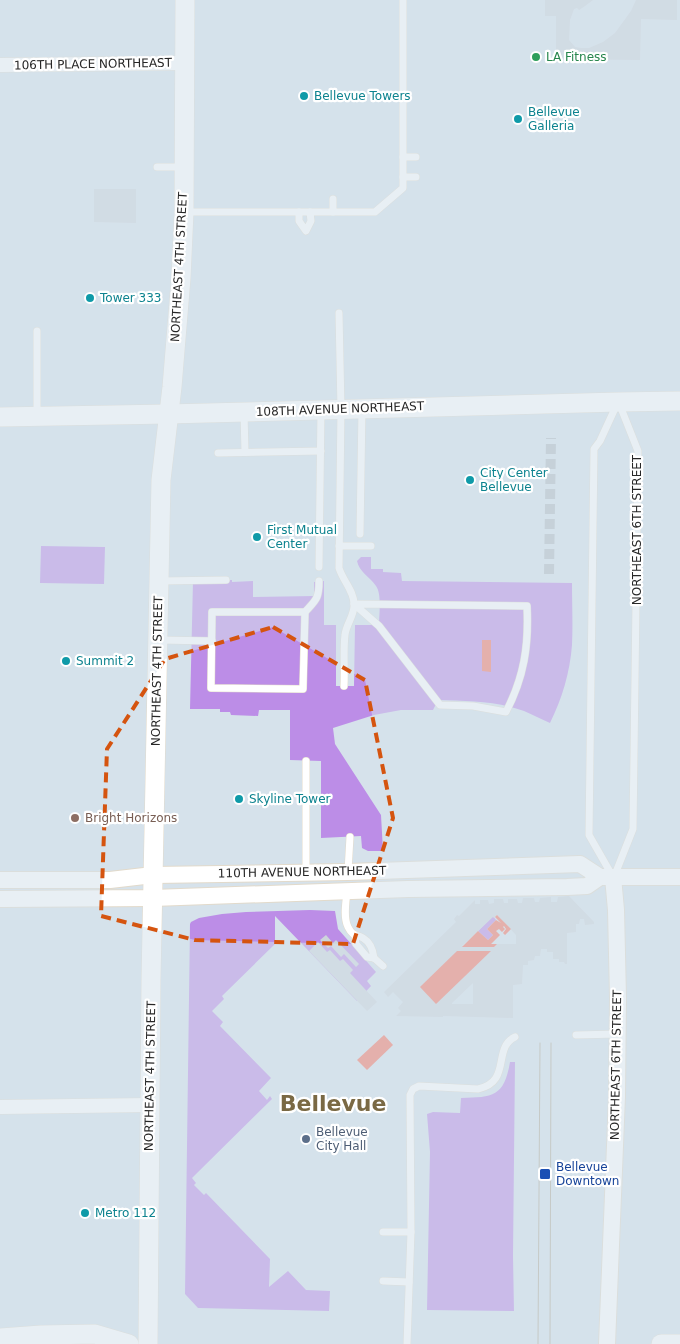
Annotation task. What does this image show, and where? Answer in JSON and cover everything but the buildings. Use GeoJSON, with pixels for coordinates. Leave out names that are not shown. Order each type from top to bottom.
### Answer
{"type":"FeatureCollection","features":[{"type":"Feature","properties":{"kind":"main road","name":"NORTHEAST 4TH STREET"},"geometry":{"type":"LineString","coordinates":[[148,1344],[149,1105],[161,480],[178,323],[184,212],[186,0]]}},
{"type":"Feature","properties":{"kind":"main road","name":"108TH AVENUE NORTHEAST"},"geometry":{"type":"LineString","coordinates":[[0,417],[680,401]]}},
{"type":"Feature","properties":{"kind":"main road"},"geometry":{"type":"LineString","coordinates":[[0,1338],[95,1334],[129,1344]]}},
{"type":"Feature","properties":{"kind":"main road"},"geometry":{"type":"LineString","coordinates":[[661,1344],[680,1344]]}},
{"type":"Feature","properties":{"kind":"street","name":"106TH PLACE NORTHEAST"},"geometry":{"type":"LineString","coordinates":[[0,65],[185,63]]}},
{"type":"Feature","properties":{"kind":"street","name":"110TH AVENUE NORTHEAST"},"geometry":{"type":"LineString","coordinates":[[0,880],[110,880],[153,875],[389,871],[580,864],[609,877]]}},
{"type":"Feature","properties":{"kind":"street"},"geometry":{"type":"LineString","coordinates":[[347,892],[354,883],[380,881],[389,871]]}},
{"type":"Feature","properties":{"kind":"street","name":"110TH AVENUE NORTHEAST"},"geometry":{"type":"LineString","coordinates":[[0,899],[153,898],[408,889],[587,886],[609,877],[680,877]]}},
{"type":"Feature","properties":{"kind":"street","name":"NORTHEAST 6TH STREET"},"geometry":{"type":"LineString","coordinates":[[607,1344],[618,1034],[616,929],[609,877]]}},
{"type":"Feature","properties":{"kind":"street"},"geometry":{"type":"LineString","coordinates":[[0,1108],[149,1105]]}},
{"type":"Feature","properties":{"kind":"lane"},"geometry":{"type":"LineString","coordinates":[[184,212],[375,212],[403,188],[403,0]]}},
{"type":"Feature","properties":{"kind":"lane"},"geometry":{"type":"LineString","coordinates":[[403,157],[416,157]]}},
{"type":"Feature","properties":{"kind":"lane"},"geometry":{"type":"LineString","coordinates":[[157,167],[184,167]]}},
{"type":"Feature","properties":{"kind":"lane"},"geometry":{"type":"LineString","coordinates":[[403,177],[416,177]]}},
{"type":"Feature","properties":{"kind":"lane"},"geometry":{"type":"LineString","coordinates":[[333,199],[333,212]]}},
{"type":"Feature","properties":{"kind":"lane"},"geometry":{"type":"LineString","coordinates":[[298,212],[298,221],[306,231],[311,221],[310,212]]}},
{"type":"Feature","properties":{"kind":"lane"},"geometry":{"type":"LineString","coordinates":[[339,313],[341,410],[339,568],[342,577],[351,590],[354,604],[353,614],[347,624],[345,635],[344,686]]}},
{"type":"Feature","properties":{"kind":"lane"},"geometry":{"type":"LineString","coordinates":[[37,331],[37,416]]}},
{"type":"Feature","properties":{"kind":"lane","name":"NORTHEAST 6TH STREET"},"geometry":{"type":"LineString","coordinates":[[609,877],[634,829],[638,451],[618,402]]}},
{"type":"Feature","properties":{"kind":"lane","name":"NORTHEAST 6TH STREET"},"geometry":{"type":"LineString","coordinates":[[609,877],[589,835],[594,449],[600,442],[618,402]]}},
{"type":"Feature","properties":{"kind":"lane"},"geometry":{"type":"LineString","coordinates":[[360,534],[362,409]]}},
{"type":"Feature","properties":{"kind":"lane"},"geometry":{"type":"LineString","coordinates":[[319,567],[321,410]]}},
{"type":"Feature","properties":{"kind":"lane"},"geometry":{"type":"LineString","coordinates":[[244,412],[245,452]]}},
{"type":"Feature","properties":{"kind":"lane"},"geometry":{"type":"LineString","coordinates":[[218,453],[321,451]]}},
{"type":"Feature","properties":{"kind":"lane"},"geometry":{"type":"LineString","coordinates":[[339,546],[371,546]]}},
{"type":"Feature","properties":{"kind":"lane"},"geometry":{"type":"LineString","coordinates":[[159,581],[226,580]]}},
{"type":"Feature","properties":{"kind":"lane"},"geometry":{"type":"LineString","coordinates":[[305,612],[212,612],[211,688],[304,689],[305,612],[316,599],[319,592],[319,582]]}},
{"type":"Feature","properties":{"kind":"lane"},"geometry":{"type":"LineString","coordinates":[[354,604],[527,606],[528,638],[523,668],[506,712],[473,706],[440,706],[379,626],[354,604]]}},
{"type":"Feature","properties":{"kind":"lane"},"geometry":{"type":"LineString","coordinates":[[158,640],[212,641]]}},
{"type":"Feature","properties":{"kind":"lane"},"geometry":{"type":"LineString","coordinates":[[306,761],[306,873]]}},
{"type":"Feature","properties":{"kind":"lane"},"geometry":{"type":"LineString","coordinates":[[348,872],[350,837]]}},
{"type":"Feature","properties":{"kind":"lane"},"geometry":{"type":"LineString","coordinates":[[347,892],[346,921],[349,929],[356,936],[364,938],[373,949],[374,958],[383,966]]}},
{"type":"Feature","properties":{"kind":"lane"},"geometry":{"type":"LineString","coordinates":[[576,1035],[618,1034]]}},
{"type":"Feature","properties":{"kind":"lane"},"geometry":{"type":"LineString","coordinates":[[407,1344],[411,1232],[410,1096],[413,1089],[419,1086],[478,1089],[487,1087],[496,1080],[506,1045],[510,1039],[515,1037]]}},
{"type":"Feature","properties":{"kind":"lane"},"geometry":{"type":"LineString","coordinates":[[383,1232],[411,1232]]}},
{"type":"Feature","properties":{"kind":"lane"},"geometry":{"type":"LineString","coordinates":[[382,1281],[409,1282]]}},
{"type":"Feature","properties":{"kind":"highlighted area"},"geometry":{"type":"Polygon","coordinates":[[[273,627],[365,680],[393,818],[353,944],[195,940],[101,916],[107,749],[165,659],[273,627]]]}},
{"type":"Feature","properties":{"kind":"shaded area"},"geometry":{"type":"Polygon","coordinates":[[[545,0],[593,0],[579,10],[577,8],[574,9],[570,20],[569,40],[575,47],[581,48],[589,48],[603,42],[615,33],[631,11],[636,0],[677,0],[677,20],[641,19],[640,60],[556,59],[556,16],[545,16],[545,0]]]}},
{"type":"Feature","properties":{"kind":"shaded area"},"geometry":{"type":"Polygon","coordinates":[[[94,189],[136,189],[136,223],[94,222],[94,189]]]}},
{"type":"Feature","properties":{"kind":"shaded area"},"geometry":{"type":"Polygon","coordinates":[[[41,546],[105,547],[104,584],[40,583],[41,546]]]}},
{"type":"Feature","properties":{"kind":"shaded area"},"geometry":{"type":"Polygon","coordinates":[[[361,557],[371,557],[371,569],[383,569],[383,572],[401,573],[402,581],[572,583],[571,655],[562,695],[550,723],[524,711],[503,705],[438,700],[433,710],[401,710],[374,715],[333,728],[335,744],[381,815],[383,851],[368,851],[362,848],[361,836],[321,838],[321,761],[290,760],[290,710],[259,710],[258,716],[231,715],[230,712],[220,712],[220,709],[190,709],[193,581],[253,581],[253,597],[314,596],[314,582],[324,581],[324,625],[336,625],[336,686],[354,686],[355,625],[379,625],[380,599],[378,590],[358,565],[357,561],[361,557]]]}},
{"type":"Feature","properties":{"kind":"shaded area"},"geometry":{"type":"Polygon","coordinates":[[[482,640],[491,640],[491,672],[482,671],[482,640]]]}},
{"type":"Feature","properties":{"kind":"shaded area"},"geometry":{"type":"Polygon","coordinates":[[[569,896],[594,924],[585,925],[584,919],[580,919],[579,924],[576,924],[576,932],[567,933],[567,964],[559,962],[559,959],[553,959],[553,952],[541,949],[540,956],[535,956],[534,960],[528,961],[528,965],[523,965],[522,984],[513,985],[513,1018],[396,1016],[401,1011],[398,1008],[403,1002],[393,992],[388,997],[384,992],[456,922],[454,919],[457,915],[459,916],[475,900],[475,904],[480,904],[480,900],[488,900],[489,904],[494,903],[494,899],[503,899],[504,903],[508,903],[508,899],[517,899],[518,903],[522,903],[523,898],[534,898],[535,902],[539,902],[540,898],[551,897],[551,902],[557,902],[558,897],[569,896]],[[497,915],[462,946],[494,947],[497,944],[516,944],[516,935],[497,915]],[[473,983],[452,1003],[452,1004],[473,1004],[473,983]]]}},
{"type":"Feature","properties":{"kind":"shaded area"},"geometry":{"type":"Polygon","coordinates":[[[310,910],[335,911],[338,929],[376,972],[367,981],[371,986],[357,1001],[275,916],[275,944],[222,996],[224,999],[212,1011],[223,1022],[220,1026],[271,1078],[259,1091],[267,1100],[270,1096],[272,1099],[192,1178],[196,1183],[194,1185],[204,1195],[206,1193],[270,1259],[269,1287],[288,1271],[306,1290],[330,1291],[329,1311],[198,1308],[185,1294],[190,924],[199,918],[222,914],[310,910]]]}},
{"type":"Feature","properties":{"kind":"shaded area"},"geometry":{"type":"Polygon","coordinates":[[[497,915],[511,929],[505,935],[503,933],[506,929],[504,926],[505,929],[502,932],[499,929],[496,931],[500,935],[491,944],[497,944],[494,947],[462,947],[478,931],[488,940],[493,935],[487,929],[496,920],[501,923],[495,917],[497,915]]]}},
{"type":"Feature","properties":{"kind":"shaded area"},"geometry":{"type":"Polygon","coordinates":[[[493,916],[496,920],[487,929],[493,935],[488,940],[478,931],[493,916]]]}},
{"type":"Feature","properties":{"kind":"shaded area"},"geometry":{"type":"Polygon","coordinates":[[[326,935],[333,943],[336,940],[359,964],[356,967],[344,954],[341,957],[331,946],[328,948],[320,940],[326,935]]]}},
{"type":"Feature","properties":{"kind":"shaded area"},"geometry":{"type":"Polygon","coordinates":[[[318,942],[327,952],[330,950],[340,961],[343,959],[353,970],[350,973],[377,1002],[367,1011],[309,951],[318,942]]]}},
{"type":"Feature","properties":{"kind":"shaded area"},"geometry":{"type":"Polygon","coordinates":[[[457,951],[491,951],[436,1004],[420,987],[457,951]]]}},
{"type":"Feature","properties":{"kind":"shaded area"},"geometry":{"type":"Polygon","coordinates":[[[384,1035],[393,1045],[367,1070],[357,1060],[384,1035]]]}},
{"type":"Feature","properties":{"kind":"shaded area"},"geometry":{"type":"Polygon","coordinates":[[[510,1062],[515,1062],[514,1311],[427,1310],[430,1152],[427,1114],[433,1112],[460,1113],[461,1098],[481,1097],[495,1093],[504,1082],[510,1062]]]}},
{"type":"Feature","properties":{"kind":"tunnel"},"geometry":{"type":"LineString","coordinates":[[549,574],[551,438]]}},
{"type":"Feature","properties":{"kind":"tram line"},"geometry":{"type":"LineString","coordinates":[[538,1344],[540,1043]]}},
{"type":"Feature","properties":{"kind":"tram line"},"geometry":{"type":"LineString","coordinates":[[550,1344],[551,1043]]}},
{"type":"Feature","properties":{"kind":"place","name":"LA Fitness"},"geometry":{"type":"Point","coordinates":[536,57]}},
{"type":"Feature","properties":{"kind":"place","name":"Bellevue Towers"},"geometry":{"type":"Point","coordinates":[304,96]}},
{"type":"Feature","properties":{"kind":"place","name":"Bellevue Galleria"},"geometry":{"type":"Point","coordinates":[518,119]}},
{"type":"Feature","properties":{"kind":"place","name":"Tower 333"},"geometry":{"type":"Point","coordinates":[90,298]}},
{"type":"Feature","properties":{"kind":"place","name":"City Center Bellevue"},"geometry":{"type":"Point","coordinates":[470,480]}},
{"type":"Feature","properties":{"kind":"place","name":"First Mutual Center"},"geometry":{"type":"Point","coordinates":[257,537]}},
{"type":"Feature","properties":{"kind":"place","name":"Summit 2"},"geometry":{"type":"Point","coordinates":[66,661]}},
{"type":"Feature","properties":{"kind":"place","name":"Skyline Tower"},"geometry":{"type":"Point","coordinates":[239,799]}},
{"type":"Feature","properties":{"kind":"place","name":"Bright Horizons"},"geometry":{"type":"Point","coordinates":[75,818]}},
{"type":"Feature","properties":{"kind":"place","name":"Bellevue City Hall"},"geometry":{"type":"Point","coordinates":[306,1139]}},
{"type":"Feature","properties":{"kind":"place","name":"Bellevue Downtown"},"geometry":{"type":"Point","coordinates":[545,1174]}},
{"type":"Feature","properties":{"kind":"place","name":"Metro 112"},"geometry":{"type":"Point","coordinates":[85,1213]}},
{"type":"Feature","properties":{"kind":"district","name":"Bellevue"},"geometry":{"type":"Point","coordinates":[333,1103]}}]}
